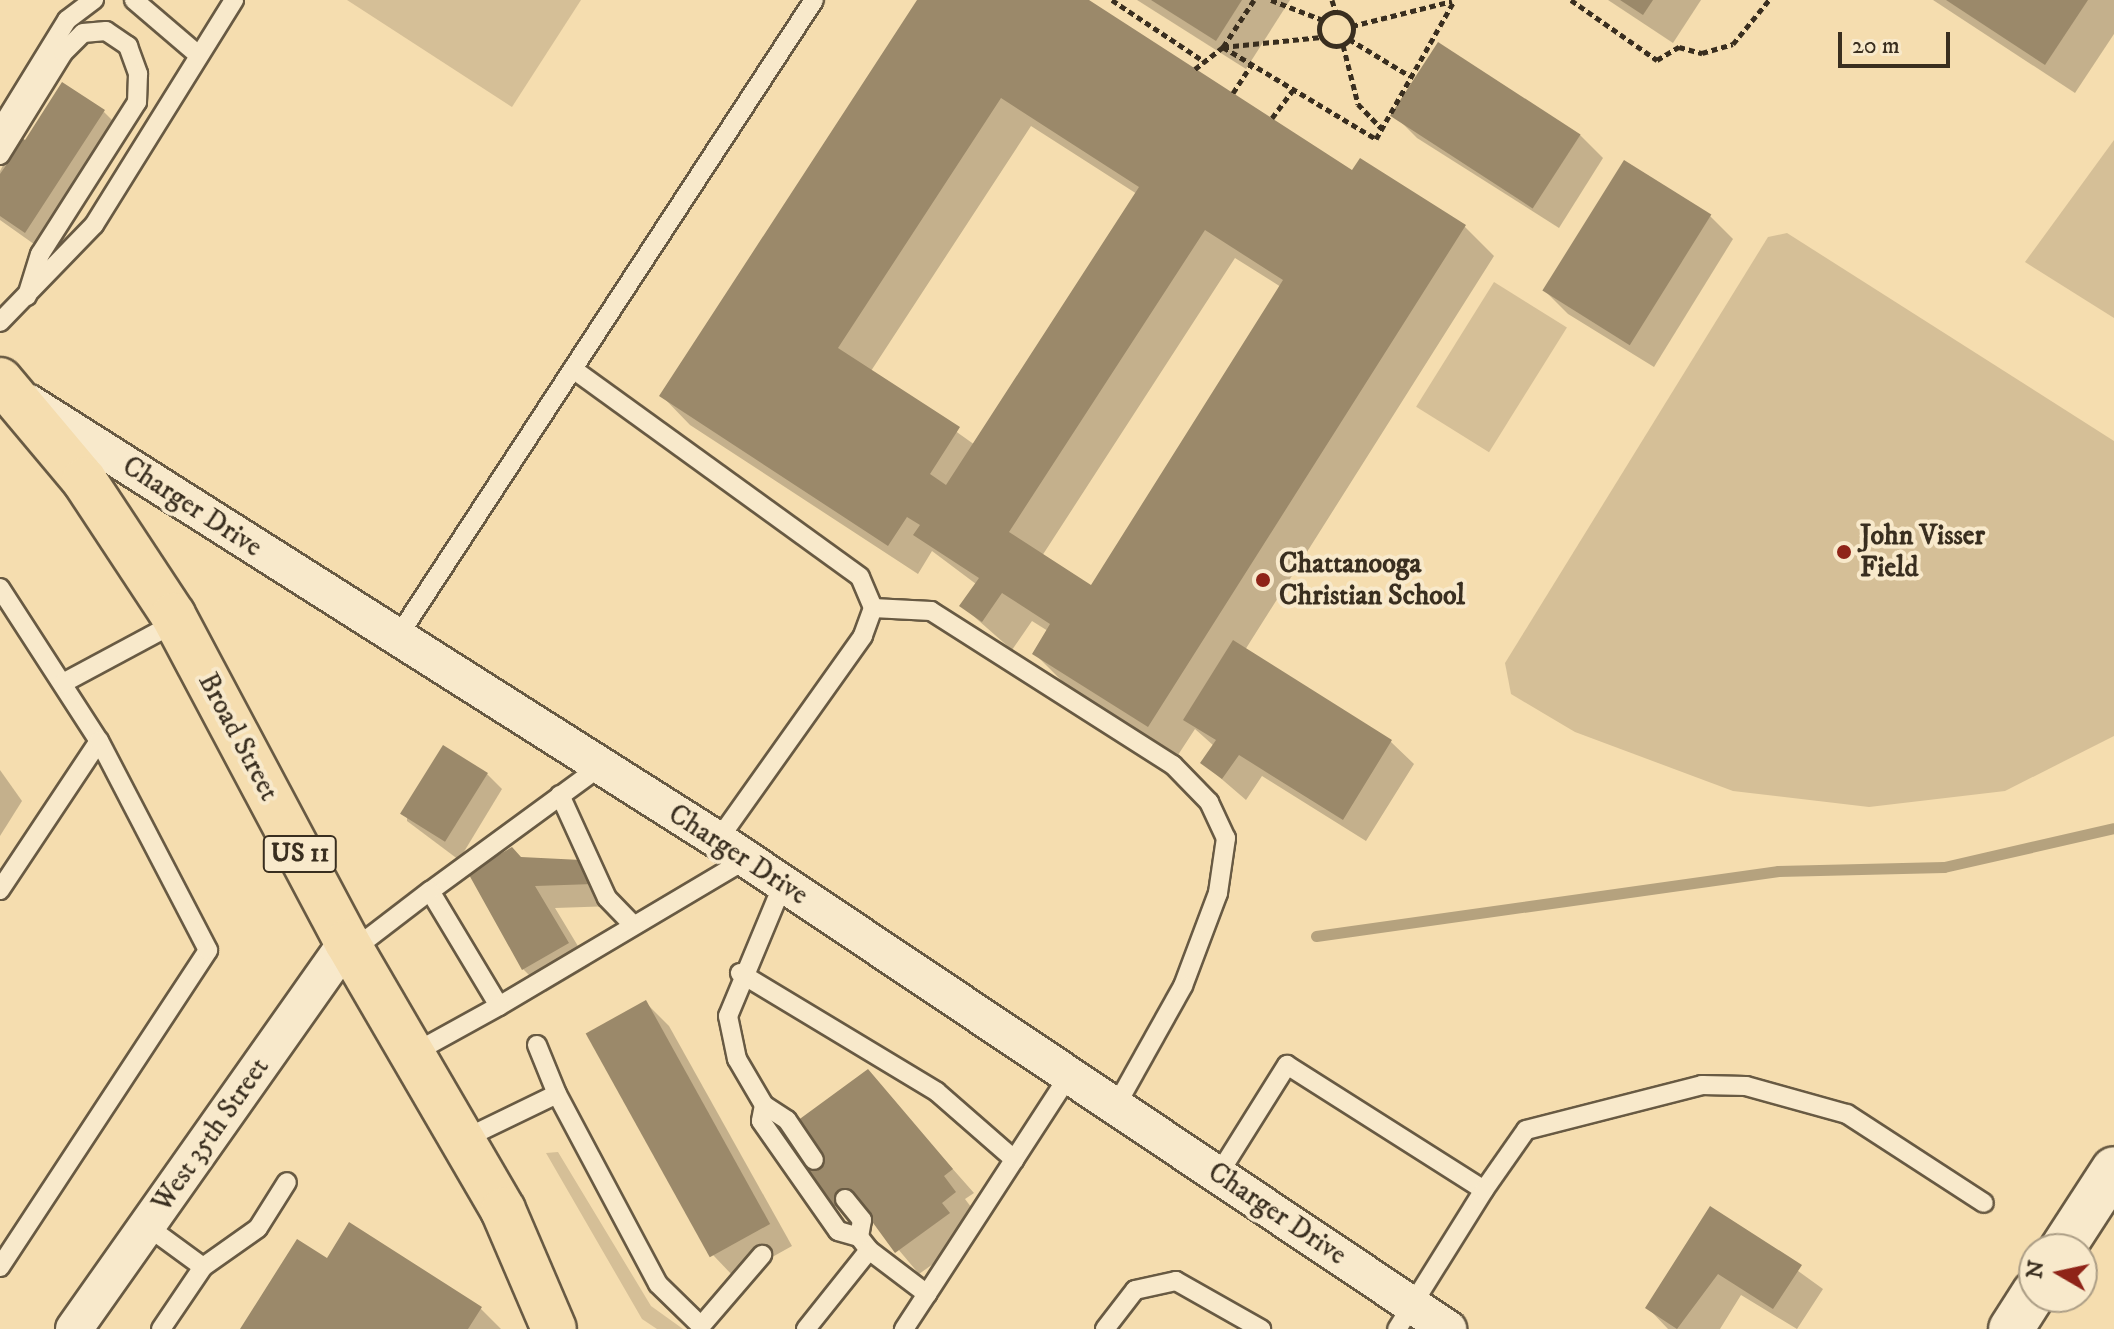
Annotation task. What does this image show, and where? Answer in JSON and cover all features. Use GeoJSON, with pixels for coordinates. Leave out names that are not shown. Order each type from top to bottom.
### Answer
{"type":"FeatureCollection","features":[{"type":"Feature","properties":{"kind":"main road","name":"Broad Street"},"geometry":{"type":"LineString","coordinates":[[9,388],[84,480],[177,622],[350,946],[464,1139],[554,1329]]}},
{"type":"Feature","properties":{"kind":"street","name":"Charger Drive"},"geometry":{"type":"LineString","coordinates":[[9,388],[732,849],[1218,1175],[1405,1317],[1448,1329]]}},
{"type":"Feature","properties":{"kind":"street","name":"West 35th Street"},"geometry":{"type":"LineString","coordinates":[[74,1329],[350,946]]}},
{"type":"Feature","properties":{"kind":"street"},"geometry":{"type":"LineString","coordinates":[[2072,1233],[2114,1169]]}},
{"type":"Feature","properties":{"kind":"lane"},"geometry":{"type":"LineString","coordinates":[[0,129],[67,20],[94,0]]}},
{"type":"Feature","properties":{"kind":"lane"},"geometry":{"type":"LineString","coordinates":[[134,0],[196,53]]}},
{"type":"Feature","properties":{"kind":"lane"},"geometry":{"type":"LineString","coordinates":[[0,322],[94,225],[196,53],[234,0]]}},
{"type":"Feature","properties":{"kind":"lane"},"geometry":{"type":"LineString","coordinates":[[397,638],[814,0]]}},
{"type":"Feature","properties":{"kind":"lane"},"geometry":{"type":"LineString","coordinates":[[0,155],[63,53],[83,33],[106,31],[128,46],[138,74],[137,102],[40,254],[27,296]]}},
{"type":"Feature","properties":{"kind":"lane"},"geometry":{"type":"LineString","coordinates":[[412,1054],[499,1006],[633,925],[732,849],[863,636],[873,608],[860,577],[573,369]]}},
{"type":"Feature","properties":{"kind":"lane"},"geometry":{"type":"LineString","coordinates":[[0,588],[99,741],[208,950],[0,1267]]}},
{"type":"Feature","properties":{"kind":"lane"},"geometry":{"type":"LineString","coordinates":[[873,608],[931,611],[1173,765],[1209,802],[1226,838],[1218,893],[1183,986],[1116,1106]]}},
{"type":"Feature","properties":{"kind":"lane"},"geometry":{"type":"LineString","coordinates":[[63,683],[177,622]]}},
{"type":"Feature","properties":{"kind":"lane"},"geometry":{"type":"LineString","coordinates":[[0,890],[99,741]]}},
{"type":"Feature","properties":{"kind":"lane"},"geometry":{"type":"LineString","coordinates":[[350,946],[601,766]]}},
{"type":"Feature","properties":{"kind":"lane"},"geometry":{"type":"LineString","coordinates":[[560,795],[607,898],[633,925]]}},
{"type":"Feature","properties":{"kind":"lane"},"geometry":{"type":"LineString","coordinates":[[783,884],[740,973],[728,1016],[737,1059],[764,1105],[787,1120],[814,1160]]}},
{"type":"Feature","properties":{"kind":"lane"},"geometry":{"type":"LineString","coordinates":[[430,891],[499,1006]]}},
{"type":"Feature","properties":{"kind":"lane"},"geometry":{"type":"LineString","coordinates":[[740,973],[937,1092],[1015,1160]]}},
{"type":"Feature","properties":{"kind":"lane"},"geometry":{"type":"LineString","coordinates":[[537,1045],[557,1094],[658,1284],[701,1326],[762,1255]]}},
{"type":"Feature","properties":{"kind":"lane"},"geometry":{"type":"LineString","coordinates":[[1218,1175],[1287,1065],[1484,1190]]}},
{"type":"Feature","properties":{"kind":"lane"},"geometry":{"type":"LineString","coordinates":[[904,1329],[1069,1075]]}},
{"type":"Feature","properties":{"kind":"lane"},"geometry":{"type":"LineString","coordinates":[[1405,1317],[1484,1190],[1526,1130],[1702,1085],[1746,1086],[1847,1114],[1984,1203]]}},
{"type":"Feature","properties":{"kind":"lane"},"geometry":{"type":"LineString","coordinates":[[464,1139],[557,1094]]}},
{"type":"Feature","properties":{"kind":"lane"},"geometry":{"type":"LineString","coordinates":[[764,1105],[761,1121],[838,1231],[864,1244],[927,1294]]}},
{"type":"Feature","properties":{"kind":"lane"},"geometry":{"type":"LineString","coordinates":[[161,1329],[203,1267],[258,1228],[287,1182]]}},
{"type":"Feature","properties":{"kind":"lane"},"geometry":{"type":"LineString","coordinates":[[806,1329],[864,1244],[862,1220],[845,1199]]}},
{"type":"Feature","properties":{"kind":"lane"},"geometry":{"type":"LineString","coordinates":[[147,1226],[203,1267]]}},
{"type":"Feature","properties":{"kind":"lane"},"geometry":{"type":"LineString","coordinates":[[1105,1329],[1135,1290],[1176,1281],[1261,1329]]}},
{"type":"Feature","properties":{"kind":"path"},"geometry":{"type":"LineString","coordinates":[[1112,0],[1205,62]]}},
{"type":"Feature","properties":{"kind":"path"},"geometry":{"type":"LineString","coordinates":[[1195,69],[1223,47],[1254,0]]}},
{"type":"Feature","properties":{"kind":"path"},"geometry":{"type":"LineString","coordinates":[[1271,0],[1323,20],[1336,13]]}},
{"type":"Feature","properties":{"kind":"path"},"geometry":{"type":"LineString","coordinates":[[1332,0],[1336,13],[1352,26]]}},
{"type":"Feature","properties":{"kind":"path"},"geometry":{"type":"LineString","coordinates":[[1223,47],[1365,138],[1376,139],[1454,0]]}},
{"type":"Feature","properties":{"kind":"path"},"geometry":{"type":"LineString","coordinates":[[1352,26],[1454,0]]}},
{"type":"Feature","properties":{"kind":"path"},"geometry":{"type":"LineString","coordinates":[[1571,0],[1657,60],[1679,47],[1702,53],[1733,44],[1769,0]]}},
{"type":"Feature","properties":{"kind":"path"},"geometry":{"type":"LineString","coordinates":[[1321,37],[1323,20]]}},
{"type":"Feature","properties":{"kind":"path"},"geometry":{"type":"LineString","coordinates":[[1343,45],[1349,39],[1352,26]]}},
{"type":"Feature","properties":{"kind":"path"},"geometry":{"type":"LineString","coordinates":[[1223,47],[1321,37],[1343,45]]}},
{"type":"Feature","properties":{"kind":"path"},"geometry":{"type":"LineString","coordinates":[[1349,39],[1410,76]]}},
{"type":"Feature","properties":{"kind":"path"},"geometry":{"type":"LineString","coordinates":[[1343,45],[1358,104],[1381,128]]}},
{"type":"Feature","properties":{"kind":"path"},"geometry":{"type":"LineString","coordinates":[[1233,93],[1251,65]]}},
{"type":"Feature","properties":{"kind":"path"},"geometry":{"type":"LineString","coordinates":[[1272,118],[1292,91]]}},
{"type":"Feature","properties":{"kind":"shaded area"},"geometry":{"type":"Polygon","coordinates":[[[347,0],[581,0],[512,107],[347,0]]]}},
{"type":"Feature","properties":{"kind":"shaded area"},"geometry":{"type":"Polygon","coordinates":[[[2114,140],[2114,318],[2025,262],[2114,140]]]}},
{"type":"Feature","properties":{"kind":"shaded area","name":"John Visser Field"},"geometry":{"type":"Polygon","coordinates":[[[1787,233],[2114,441],[2114,736],[2005,791],[1869,807],[1733,791],[1575,732],[1511,694],[1505,663],[1768,237],[1787,233]]]}},
{"type":"Feature","properties":{"kind":"shaded area"},"geometry":{"type":"Polygon","coordinates":[[[1494,282],[1567,328],[1489,452],[1416,407],[1494,282]]]}},
{"type":"Feature","properties":{"kind":"shaded area"},"geometry":{"type":"Polygon","coordinates":[[[558,1152],[651,1306],[683,1329],[657,1329],[642,1319],[546,1153],[558,1152]]]}},
{"type":"Feature","properties":{"kind":"building"},"geometry":{"type":"Polygon","coordinates":[[[917,0],[1089,0],[1352,170],[1360,158],[1466,225],[1148,727],[1032,654],[1050,624],[1002,593],[982,622],[959,606],[979,578],[913,535],[920,525],[907,517],[888,546],[659,396],[917,0]],[[1001,98],[838,348],[960,427],[930,474],[946,485],[1139,187],[1001,98]],[[1205,230],[1009,532],[1091,585],[1283,280],[1205,230]]]}},
{"type":"Feature","properties":{"kind":"building"},"geometry":{"type":"Polygon","coordinates":[[[1151,0],[1242,0],[1216,41],[1151,0]]]}},
{"type":"Feature","properties":{"kind":"building"},"geometry":{"type":"Polygon","coordinates":[[[1620,0],[1653,0],[1643,15],[1620,0]]]}},
{"type":"Feature","properties":{"kind":"building"},"geometry":{"type":"Polygon","coordinates":[[[1946,0],[2088,0],[2045,65],[1946,0]]]}},
{"type":"Feature","properties":{"kind":"building"},"geometry":{"type":"Polygon","coordinates":[[[1438,42],[1581,135],[1533,208],[1390,116],[1438,42]]]}},
{"type":"Feature","properties":{"kind":"building"},"geometry":{"type":"Polygon","coordinates":[[[62,82],[105,110],[25,233],[0,216],[0,174],[9,161],[2,157],[17,135],[25,140],[62,82]]]}},
{"type":"Feature","properties":{"kind":"building"},"geometry":{"type":"Polygon","coordinates":[[[1624,160],[1711,215],[1630,345],[1542,291],[1624,160]]]}},
{"type":"Feature","properties":{"kind":"building"},"geometry":{"type":"Polygon","coordinates":[[[1233,640],[1392,740],[1343,820],[1239,755],[1222,779],[1200,763],[1216,740],[1183,720],[1233,640]]]}},
{"type":"Feature","properties":{"kind":"building"},"geometry":{"type":"Polygon","coordinates":[[[443,745],[488,773],[445,842],[400,814],[443,745]]]}},
{"type":"Feature","properties":{"kind":"building"},"geometry":{"type":"Polygon","coordinates":[[[512,847],[521,857],[581,860],[593,884],[535,886],[569,943],[522,970],[468,873],[512,847]]]}},
{"type":"Feature","properties":{"kind":"building"},"geometry":{"type":"Polygon","coordinates":[[[646,1000],[770,1224],[710,1257],[586,1033],[646,1000]]]}},
{"type":"Feature","properties":{"kind":"building"},"geometry":{"type":"Polygon","coordinates":[[[868,1069],[953,1169],[944,1176],[956,1192],[942,1203],[950,1213],[895,1253],[852,1194],[832,1209],[802,1170],[822,1155],[797,1121],[868,1069]]]}},
{"type":"Feature","properties":{"kind":"building"},"geometry":{"type":"Polygon","coordinates":[[[1710,1206],[1802,1265],[1773,1309],[1718,1274],[1677,1329],[1645,1308],[1710,1206]]]}},
{"type":"Feature","properties":{"kind":"building"},"geometry":{"type":"Polygon","coordinates":[[[349,1222],[482,1307],[468,1329],[240,1329],[297,1239],[327,1258],[349,1222]]]}},
{"type":"Feature","properties":{"kind":"waterway"},"geometry":{"type":"LineString","coordinates":[[1316,936],[1778,871],[1944,867],[2114,828]]}},
{"type":"Feature","properties":{"kind":"place","name":"John Visser Field"},"geometry":{"type":"Point","coordinates":[1844,552]}},
{"type":"Feature","properties":{"kind":"place","name":"Chattanooga Christian School"},"geometry":{"type":"Point","coordinates":[1263,580]}}]}
